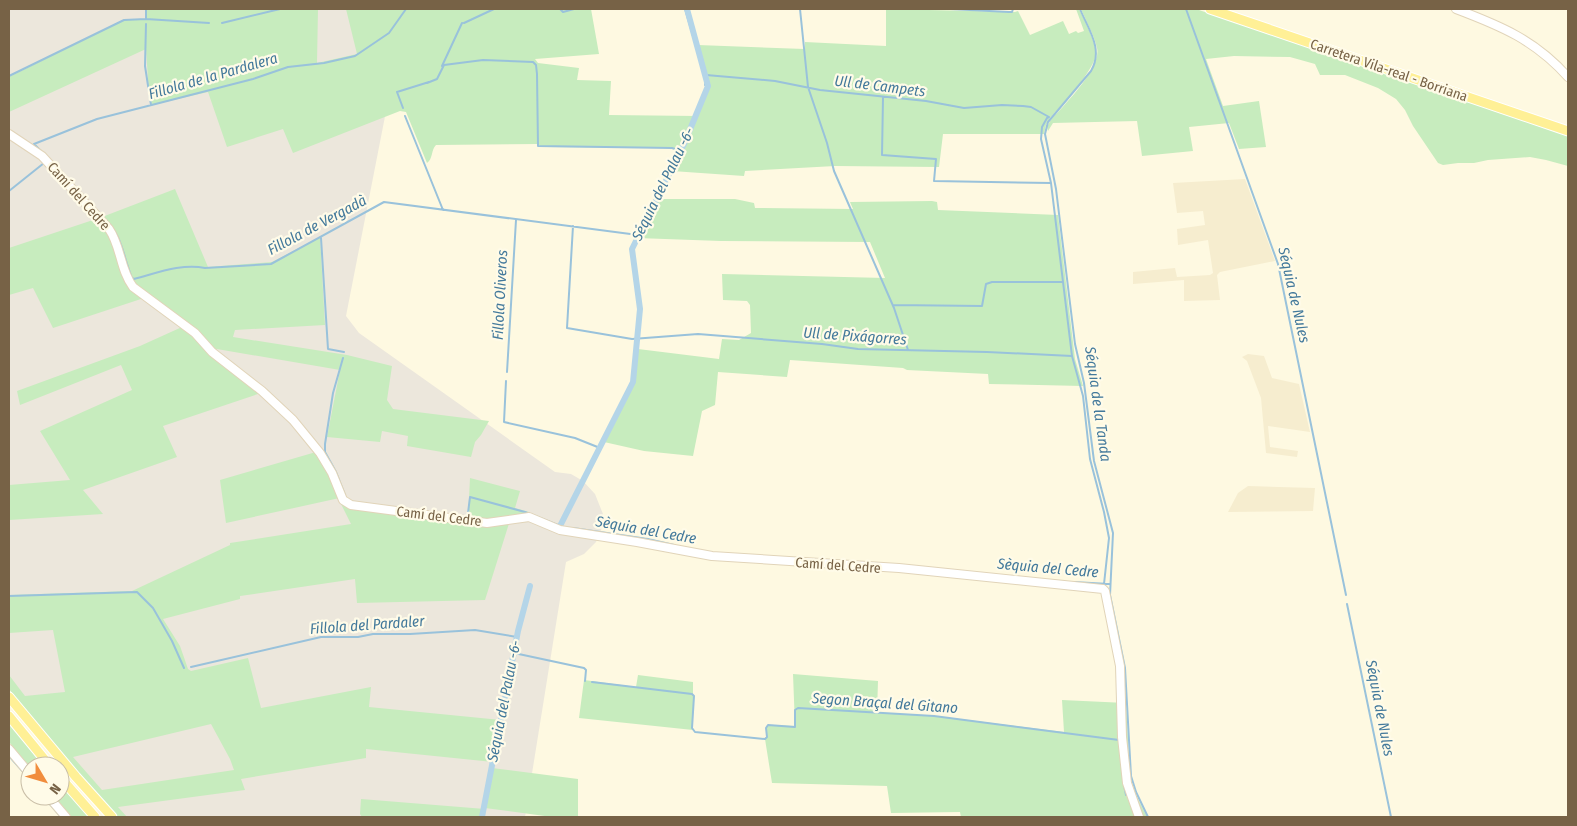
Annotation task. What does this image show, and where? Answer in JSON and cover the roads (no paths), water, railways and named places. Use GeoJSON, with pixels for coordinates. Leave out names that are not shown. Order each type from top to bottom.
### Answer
{"type":"FeatureCollection","features":[{"type":"Feature","properties":{"kind":"main road","name":"Carretera Vila-real - Borriana"},"geometry":{"type":"LineString","coordinates":[[1210,9],[1568,131]]}},
{"type":"Feature","properties":{"kind":"main road"},"geometry":{"type":"LineString","coordinates":[[9,697],[112,817]]}},
{"type":"Feature","properties":{"kind":"main road"},"geometry":{"type":"LineString","coordinates":[[9,716],[42,756]]}},
{"type":"Feature","properties":{"kind":"main road"},"geometry":{"type":"LineString","coordinates":[[70,789],[96,817]]}},
{"type":"Feature","properties":{"kind":"street"},"geometry":{"type":"LineString","coordinates":[[1456,9],[1498,25],[1533,44],[1554,61],[1568,77]]}},
{"type":"Feature","properties":{"kind":"street","name":"Camí del Cedre"},"geometry":{"type":"LineString","coordinates":[[9,134],[42,156],[110,229],[116,241],[127,276],[133,287],[194,334],[212,352],[262,391],[293,420],[320,453],[332,473],[344,500],[351,505],[487,523],[528,517],[560,530],[712,556],[900,568],[1103,589],[1105,591],[1120,666],[1122,737],[1127,783],[1139,817]]}},
{"type":"Feature","properties":{"kind":"street"},"geometry":{"type":"LineString","coordinates":[[9,749],[20,762]]}},
{"type":"Feature","properties":{"kind":"street"},"geometry":{"type":"LineString","coordinates":[[57,806],[66,817]]}},
{"type":"Feature","properties":{"kind":"waterway"},"geometry":{"type":"LineString","coordinates":[[146,9],[146,19]]}},
{"type":"Feature","properties":{"kind":"waterway"},"geometry":{"type":"LineString","coordinates":[[222,23],[280,9]]}},
{"type":"Feature","properties":{"kind":"waterway","name":"Fillola de la Pardalera"},"geometry":{"type":"LineString","coordinates":[[41,151],[34,144],[97,119],[253,79],[288,67],[324,63],[355,56],[389,33],[406,9]]}},
{"type":"Feature","properties":{"kind":"waterway"},"geometry":{"type":"LineString","coordinates":[[464,23],[494,9]]}},
{"type":"Feature","properties":{"kind":"waterway"},"geometry":{"type":"LineString","coordinates":[[560,9],[563,12],[574,9]]}},
{"type":"Feature","properties":{"kind":"waterway","name":"Séquia del Palau -6-"},"geometry":{"type":"LineString","coordinates":[[685,9],[706,80],[705,85],[708,86]]}},
{"type":"Feature","properties":{"kind":"waterway","name":"Séquia del Palau -6-"},"geometry":{"type":"LineString","coordinates":[[560,526],[633,382],[640,309],[632,249],[684,144],[708,86],[687,9]]}},
{"type":"Feature","properties":{"kind":"waterway"},"geometry":{"type":"LineString","coordinates":[[800,9],[808,87],[827,143],[834,171],[894,308],[908,350]]}},
{"type":"Feature","properties":{"kind":"waterway"},"geometry":{"type":"LineString","coordinates":[[950,9],[1009,12],[1012,12],[1013,9]]}},
{"type":"Feature","properties":{"kind":"waterway","name":"Séquia de la Tanda"},"geometry":{"type":"LineString","coordinates":[[1080,9],[1093,39],[1096,55],[1095,63],[1091,71],[1048,122],[1045,134],[1056,189],[1075,344],[1084,383],[1094,461],[1113,533],[1110,595],[1125,668],[1131,776],[1136,792],[1148,817]]}},
{"type":"Feature","properties":{"kind":"waterway","name":"Séquia de Nules"},"geometry":{"type":"LineString","coordinates":[[1186,9],[1278,264],[1346,595]]}},
{"type":"Feature","properties":{"kind":"waterway"},"geometry":{"type":"LineString","coordinates":[[9,76],[124,20],[146,19],[209,23]]}},
{"type":"Feature","properties":{"kind":"waterway"},"geometry":{"type":"LineString","coordinates":[[442,66],[462,23]]}},
{"type":"Feature","properties":{"kind":"waterway"},"geometry":{"type":"LineString","coordinates":[[146,24],[145,66],[151,105]]}},
{"type":"Feature","properties":{"kind":"waterway"},"geometry":{"type":"LineString","coordinates":[[427,83],[437,79],[444,65],[483,60],[533,62],[536,65],[537,74],[538,146],[672,148],[681,151]]}},
{"type":"Feature","properties":{"kind":"waterway","name":"Séquia de la Tanda"},"geometry":{"type":"LineString","coordinates":[[706,75],[775,81],[820,90],[926,101],[964,108],[1002,105],[1023,106],[1031,107],[1049,117],[1042,127],[1041,139],[1051,183],[1072,356],[1083,396],[1090,459],[1109,538],[1104,584]]}},
{"type":"Feature","properties":{"kind":"waterway"},"geometry":{"type":"LineString","coordinates":[[403,108],[397,92],[429,82]]}},
{"type":"Feature","properties":{"kind":"waterway","name":"Ull de Campets"},"geometry":{"type":"LineString","coordinates":[[883,98],[882,155],[936,159],[934,181],[1051,183]]}},
{"type":"Feature","properties":{"kind":"waterway"},"geometry":{"type":"LineString","coordinates":[[405,116],[443,210]]}},
{"type":"Feature","properties":{"kind":"waterway"},"geometry":{"type":"LineString","coordinates":[[9,191],[44,163]]}},
{"type":"Feature","properties":{"kind":"waterway","name":"Fillola de Vergadà"},"geometry":{"type":"LineString","coordinates":[[104,218],[119,239],[132,278],[134,279],[187,267],[205,268],[271,264],[384,202],[638,235]]}},
{"type":"Feature","properties":{"kind":"waterway","name":"Fillola Oliveros"},"geometry":{"type":"LineString","coordinates":[[507,372],[516,220]]}},
{"type":"Feature","properties":{"kind":"waterway","name":"Ull de Pixágorres"},"geometry":{"type":"LineString","coordinates":[[573,226],[567,328],[632,339],[698,334],[822,344],[858,349],[1072,356]]}},
{"type":"Feature","properties":{"kind":"waterway","name":"Sèquia del Cedre"},"geometry":{"type":"LineString","coordinates":[[321,238],[328,349],[344,352]]}},
{"type":"Feature","properties":{"kind":"waterway"},"geometry":{"type":"LineString","coordinates":[[893,305],[982,306],[986,284],[992,282],[1063,282]]}},
{"type":"Feature","properties":{"kind":"waterway","name":"Sèquia del Cedre"},"geometry":{"type":"LineString","coordinates":[[343,358],[333,393],[325,452],[336,472],[345,495]]}},
{"type":"Feature","properties":{"kind":"waterway","name":"Fillola Oliveros"},"geometry":{"type":"LineString","coordinates":[[506,381],[504,422],[575,438],[600,448]]}},
{"type":"Feature","properties":{"kind":"waterway","name":"Sèquia del Cedre"},"geometry":{"type":"LineString","coordinates":[[463,516],[467,516],[470,497],[525,512],[563,527]]}},
{"type":"Feature","properties":{"kind":"waterway","name":"Sèquia del Cedre"},"geometry":{"type":"LineString","coordinates":[[573,528],[648,539],[674,545]]}},
{"type":"Feature","properties":{"kind":"waterway","name":"Sèquia del Cedre"},"geometry":{"type":"LineString","coordinates":[[1074,582],[1109,584]]}},
{"type":"Feature","properties":{"kind":"waterway","name":"Séquia del Palau -6-"},"geometry":{"type":"LineString","coordinates":[[482,817],[518,631],[530,586]]}},
{"type":"Feature","properties":{"kind":"waterway","name":"Fillola del Pardaler"},"geometry":{"type":"LineString","coordinates":[[9,596],[137,592],[153,608],[172,641],[184,668]]}},
{"type":"Feature","properties":{"kind":"waterway","name":"Séquia de Nules"},"geometry":{"type":"LineString","coordinates":[[1347,604],[1391,817]]}},
{"type":"Feature","properties":{"kind":"waterway","name":"Fillola del Pardaler"},"geometry":{"type":"LineString","coordinates":[[191,667],[321,637],[358,637],[373,634],[475,630],[517,637]]}},
{"type":"Feature","properties":{"kind":"waterway","name":"Segon Braçal del Gitano"},"geometry":{"type":"LineString","coordinates":[[514,653],[584,668],[586,670],[585,681]]}},
{"type":"Feature","properties":{"kind":"waterway","name":"Segon Braçal del Gitano"},"geometry":{"type":"LineString","coordinates":[[592,682],[692,694],[694,696],[692,728],[695,732],[765,739],[767,737],[766,728],[768,725],[795,727],[795,710],[798,708],[934,716],[1119,740]]}},
{"type":"Feature","properties":{"kind":"waterway"},"geometry":{"type":"LineString","coordinates":[[9,756],[20,768]]}},
{"type":"Feature","properties":{"kind":"waterway"},"geometry":{"type":"LineString","coordinates":[[1124,785],[1126,795]]}},
{"type":"Feature","properties":{"kind":"waterway"},"geometry":{"type":"LineString","coordinates":[[52,806],[61,817]]}}]}
